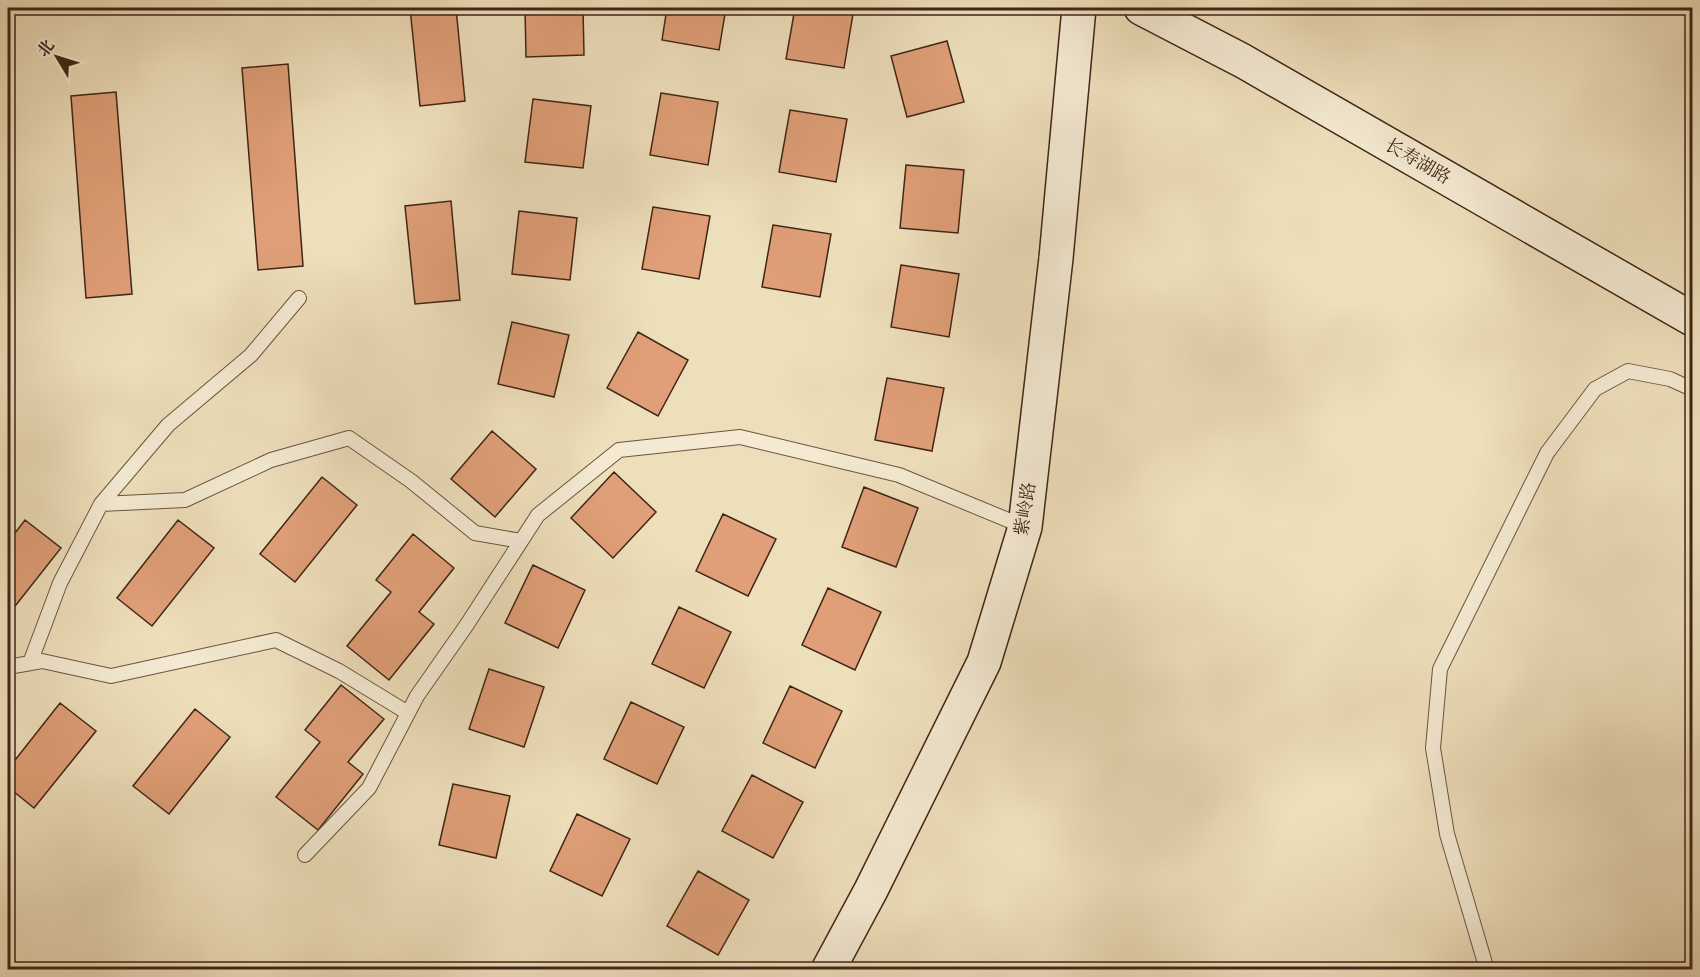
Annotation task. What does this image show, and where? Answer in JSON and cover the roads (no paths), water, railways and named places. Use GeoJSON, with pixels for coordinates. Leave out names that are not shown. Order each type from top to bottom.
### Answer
{"type":"FeatureCollection","features":[{"type":"Feature","properties":{"kind":"street","name":"紫岭路"},"geometry":{"type":"LineString","coordinates":[[828,969],[871,890],[984,662],[1025,527],[1056,258],[1079,8]]}},
{"type":"Feature","properties":{"kind":"street","name":"长寿湖路"},"geometry":{"type":"LineString","coordinates":[[1141,8],[1244,61],[1692,319]]}},
{"type":"Feature","properties":{"kind":"lane"},"geometry":{"type":"LineString","coordinates":[[30,663],[60,583],[101,504],[168,425],[251,355],[299,298]]}},
{"type":"Feature","properties":{"kind":"lane"},"geometry":{"type":"LineString","coordinates":[[1487,969],[1447,834],[1433,748],[1440,669],[1547,453],[1595,389],[1628,370],[1670,379],[1692,389]]}},
{"type":"Feature","properties":{"kind":"lane"},"geometry":{"type":"LineString","coordinates":[[305,855],[369,788],[417,696],[466,626],[538,515],[618,450],[740,437],[899,475],[1025,527]]}},
{"type":"Feature","properties":{"kind":"lane"},"geometry":{"type":"LineString","coordinates":[[101,504],[185,500],[271,460],[349,438],[411,481],[475,532],[521,541]]}},
{"type":"Feature","properties":{"kind":"lane"},"geometry":{"type":"LineString","coordinates":[[8,668],[42,661],[111,676],[276,640],[339,671],[408,713]]}}]}
